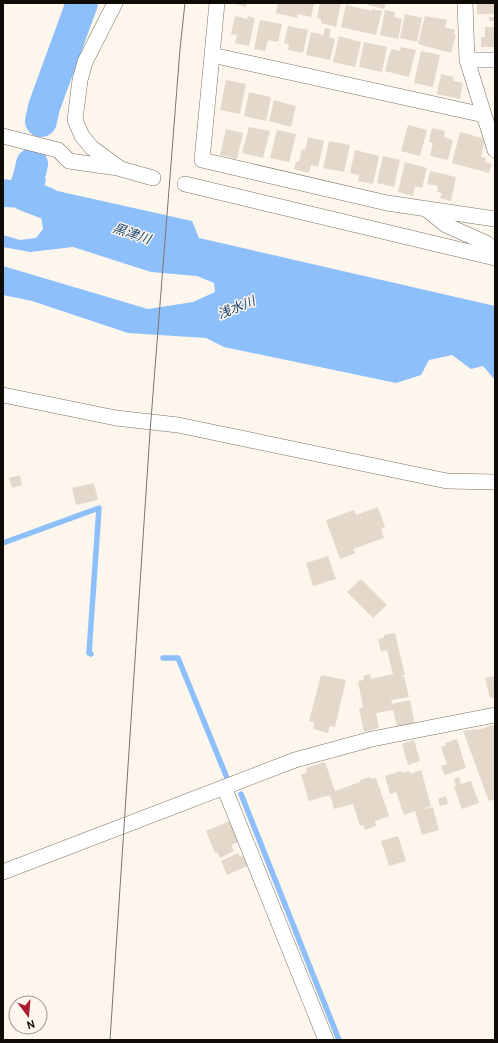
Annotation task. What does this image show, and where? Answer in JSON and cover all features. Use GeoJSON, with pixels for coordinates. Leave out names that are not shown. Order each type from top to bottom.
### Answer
{"type":"FeatureCollection","features":[{"type":"Feature","properties":{"kind":"street"},"geometry":{"type":"LineString","coordinates":[[114,3],[85,62],[79,87],[75,120],[82,136],[92,148],[121,169]]}},
{"type":"Feature","properties":{"kind":"street"},"geometry":{"type":"LineString","coordinates":[[217,3],[202,160],[387,203],[495,219]]}},
{"type":"Feature","properties":{"kind":"street"},"geometry":{"type":"LineString","coordinates":[[465,3],[467,60],[495,150]]}},
{"type":"Feature","properties":{"kind":"street"},"geometry":{"type":"LineString","coordinates":[[212,55],[484,115]]}},
{"type":"Feature","properties":{"kind":"street"},"geometry":{"type":"LineString","coordinates":[[467,60],[495,60]]}},
{"type":"Feature","properties":{"kind":"street"},"geometry":{"type":"LineString","coordinates":[[3,136],[58,150],[69,161],[121,169],[153,178]]}},
{"type":"Feature","properties":{"kind":"street"},"geometry":{"type":"LineString","coordinates":[[185,184],[495,258]]}},
{"type":"Feature","properties":{"kind":"street"},"geometry":{"type":"LineString","coordinates":[[426,209],[446,225],[486,243],[495,250]]}},
{"type":"Feature","properties":{"kind":"street"},"geometry":{"type":"LineString","coordinates":[[3,394],[116,418],[178,424],[447,480],[495,482]]}},
{"type":"Feature","properties":{"kind":"street"},"geometry":{"type":"LineString","coordinates":[[3,872],[224,786],[309,756],[372,739],[495,715]]}},
{"type":"Feature","properties":{"kind":"street"},"geometry":{"type":"LineString","coordinates":[[224,786],[326,1040]]}},
{"type":"Feature","properties":{"kind":"water","name":"浅水川"},"geometry":{"type":"Polygon","coordinates":[[[14,172],[46,179],[44,188],[192,221],[199,238],[495,306],[495,380],[483,366],[471,369],[452,355],[429,360],[421,375],[396,383],[224,347],[206,338],[128,333],[32,301],[3,295],[3,266],[148,309],[193,302],[215,292],[214,283],[197,276],[151,272],[73,247],[30,252],[3,247],[3,235],[20,240],[36,238],[43,229],[41,216],[34,208],[3,207],[3,179],[11,180],[14,172]]]}},
{"type":"Feature","properties":{"kind":"building"},"geometry":{"type":"Polygon","coordinates":[[[232,3],[247,3],[246,7],[232,3]]]}},
{"type":"Feature","properties":{"kind":"building"},"geometry":{"type":"Polygon","coordinates":[[[278,3],[314,3],[311,17],[298,14],[297,18],[276,13],[278,3]]]}},
{"type":"Feature","properties":{"kind":"building"},"geometry":{"type":"Polygon","coordinates":[[[320,3],[341,3],[336,27],[321,23],[321,19],[317,18],[320,3]]]}},
{"type":"Feature","properties":{"kind":"building"},"geometry":{"type":"Polygon","coordinates":[[[368,3],[386,3],[384,9],[368,5],[368,3]]]}},
{"type":"Feature","properties":{"kind":"building"},"geometry":{"type":"Polygon","coordinates":[[[477,3],[495,3],[495,14],[477,14],[477,3]]]}},
{"type":"Feature","properties":{"kind":"building"},"geometry":{"type":"Polygon","coordinates":[[[346,5],[372,11],[372,9],[382,11],[376,35],[341,27],[346,5]]]}},
{"type":"Feature","properties":{"kind":"building"},"geometry":{"type":"Polygon","coordinates":[[[385,10],[395,12],[394,17],[402,19],[398,39],[380,35],[385,10]]]}},
{"type":"Feature","properties":{"kind":"building"},"geometry":{"type":"Polygon","coordinates":[[[405,14],[422,18],[417,42],[400,38],[405,14]]]}},
{"type":"Feature","properties":{"kind":"building"},"geometry":{"type":"Polygon","coordinates":[[[235,16],[247,19],[248,16],[255,18],[249,46],[235,43],[237,35],[231,34],[235,16]]]}},
{"type":"Feature","properties":{"kind":"building"},"geometry":{"type":"Polygon","coordinates":[[[425,16],[447,20],[445,27],[455,30],[454,35],[456,35],[451,53],[418,44],[425,16]]]}},
{"type":"Feature","properties":{"kind":"building"},"geometry":{"type":"Polygon","coordinates":[[[489,17],[495,17],[495,21],[489,21],[489,17]]]}},
{"type":"Feature","properties":{"kind":"building"},"geometry":{"type":"Polygon","coordinates":[[[260,20],[282,24],[278,42],[268,40],[265,51],[254,49],[260,20]]]}},
{"type":"Feature","properties":{"kind":"building"},"geometry":{"type":"Polygon","coordinates":[[[288,26],[308,30],[303,53],[288,50],[289,44],[284,43],[288,26]]]}},
{"type":"Feature","properties":{"kind":"building"},"geometry":{"type":"Polygon","coordinates":[[[485,27],[495,27],[495,47],[481,47],[481,37],[485,37],[485,27]]]}},
{"type":"Feature","properties":{"kind":"building"},"geometry":{"type":"Polygon","coordinates":[[[325,28],[331,29],[329,37],[335,39],[330,60],[306,55],[311,32],[323,35],[325,28]]]}},
{"type":"Feature","properties":{"kind":"building"},"geometry":{"type":"Polygon","coordinates":[[[339,36],[361,42],[355,67],[333,62],[339,36]]]}},
{"type":"Feature","properties":{"kind":"building"},"geometry":{"type":"Polygon","coordinates":[[[364,42],[387,47],[382,72],[359,67],[364,42]]]}},
{"type":"Feature","properties":{"kind":"building"},"geometry":{"type":"Polygon","coordinates":[[[401,47],[416,50],[409,77],[385,71],[391,49],[400,51],[401,47]]]}},
{"type":"Feature","properties":{"kind":"building"},"geometry":{"type":"Polygon","coordinates":[[[421,51],[440,55],[433,87],[414,83],[421,51]]]}},
{"type":"Feature","properties":{"kind":"building"},"geometry":{"type":"Polygon","coordinates":[[[441,74],[454,77],[453,81],[463,83],[460,99],[437,94],[441,74]]]}},
{"type":"Feature","properties":{"kind":"building"},"geometry":{"type":"Polygon","coordinates":[[[226,80],[246,84],[240,114],[220,110],[226,80]]]}},
{"type":"Feature","properties":{"kind":"building"},"geometry":{"type":"Polygon","coordinates":[[[249,92],[271,97],[266,121],[244,116],[249,92]]]}},
{"type":"Feature","properties":{"kind":"building"},"geometry":{"type":"Polygon","coordinates":[[[274,100],[296,106],[291,127],[269,121],[274,100]]]}},
{"type":"Feature","properties":{"kind":"building"},"geometry":{"type":"Polygon","coordinates":[[[408,125],[427,130],[420,156],[401,151],[408,125]]]}},
{"type":"Feature","properties":{"kind":"building"},"geometry":{"type":"Polygon","coordinates":[[[249,127],[270,131],[263,158],[242,153],[249,127]]]}},
{"type":"Feature","properties":{"kind":"building"},"geometry":{"type":"Polygon","coordinates":[[[432,128],[445,131],[444,137],[453,140],[448,160],[430,156],[433,143],[429,142],[432,128]]]}},
{"type":"Feature","properties":{"kind":"building"},"geometry":{"type":"Polygon","coordinates":[[[226,129],[243,133],[237,159],[220,155],[226,129]]]}},
{"type":"Feature","properties":{"kind":"building"},"geometry":{"type":"Polygon","coordinates":[[[277,130],[296,134],[289,162],[270,158],[277,130]]]}},
{"type":"Feature","properties":{"kind":"building"},"geometry":{"type":"Polygon","coordinates":[[[460,132],[485,139],[481,157],[486,158],[485,162],[492,164],[489,173],[452,163],[460,132]]]}},
{"type":"Feature","properties":{"kind":"building"},"geometry":{"type":"Polygon","coordinates":[[[308,137],[324,141],[318,167],[311,165],[309,173],[294,169],[296,162],[299,162],[302,149],[305,150],[308,137]]]}},
{"type":"Feature","properties":{"kind":"building"},"geometry":{"type":"Polygon","coordinates":[[[329,141],[350,145],[344,172],[323,168],[329,141]]]}},
{"type":"Feature","properties":{"kind":"building"},"geometry":{"type":"Polygon","coordinates":[[[355,150],[379,156],[373,184],[358,181],[359,175],[350,173],[355,150]]]}},
{"type":"Feature","properties":{"kind":"building"},"geometry":{"type":"Polygon","coordinates":[[[383,156],[400,160],[394,187],[377,183],[383,156]]]}},
{"type":"Feature","properties":{"kind":"building"},"geometry":{"type":"Polygon","coordinates":[[[405,162],[427,168],[422,188],[415,186],[413,196],[398,192],[405,162]]]}},
{"type":"Feature","properties":{"kind":"building"},"geometry":{"type":"Polygon","coordinates":[[[430,171],[456,177],[451,201],[440,198],[442,193],[437,192],[438,186],[427,184],[430,171]]]}},
{"type":"Feature","properties":{"kind":"building"},"geometry":{"type":"Polygon","coordinates":[[[20,475],[22,485],[12,488],[9,478],[20,475]]]}},
{"type":"Feature","properties":{"kind":"building"},"geometry":{"type":"Polygon","coordinates":[[[94,483],[98,500],[76,505],[72,488],[94,483]]]}},
{"type":"Feature","properties":{"kind":"building"},"geometry":{"type":"Polygon","coordinates":[[[378,507],[385,527],[381,529],[384,538],[353,549],[355,553],[340,559],[326,520],[354,510],[356,515],[378,507]]]}},
{"type":"Feature","properties":{"kind":"building"},"geometry":{"type":"Polygon","coordinates":[[[328,556],[336,579],[313,586],[306,563],[328,556]]]}},
{"type":"Feature","properties":{"kind":"building"},"geometry":{"type":"Polygon","coordinates":[[[361,579],[387,605],[373,618],[347,592],[361,579]]]}},
{"type":"Feature","properties":{"kind":"building"},"geometry":{"type":"Polygon","coordinates":[[[395,633],[405,675],[399,676],[404,676],[409,697],[391,700],[392,704],[410,700],[415,724],[397,727],[393,710],[376,713],[379,728],[364,732],[359,708],[363,707],[358,681],[364,680],[363,676],[370,674],[371,679],[393,674],[387,650],[381,651],[378,639],[384,638],[384,635],[395,633]]]}},
{"type":"Feature","properties":{"kind":"building"},"geometry":{"type":"Polygon","coordinates":[[[321,675],[346,680],[335,727],[330,726],[328,733],[313,729],[314,722],[309,721],[321,675]]]}},
{"type":"Feature","properties":{"kind":"building"},"geometry":{"type":"Polygon","coordinates":[[[495,676],[495,697],[490,698],[485,678],[495,676]]]}},
{"type":"Feature","properties":{"kind":"building"},"geometry":{"type":"Polygon","coordinates":[[[493,725],[495,730],[495,799],[489,801],[463,731],[478,730],[493,725]]]}},
{"type":"Feature","properties":{"kind":"building"},"geometry":{"type":"Polygon","coordinates":[[[457,739],[466,768],[445,775],[441,766],[447,764],[441,747],[446,745],[445,743],[457,739]]]}},
{"type":"Feature","properties":{"kind":"building"},"geometry":{"type":"Polygon","coordinates":[[[414,740],[420,761],[408,765],[402,744],[414,740]]]}},
{"type":"Feature","properties":{"kind":"building"},"geometry":{"type":"Polygon","coordinates":[[[325,762],[335,791],[360,782],[360,780],[370,777],[371,779],[376,778],[389,816],[375,821],[376,826],[365,830],[363,825],[360,826],[353,804],[334,809],[330,795],[309,801],[301,775],[307,772],[306,768],[325,762]]]}},
{"type":"Feature","properties":{"kind":"building"},"geometry":{"type":"Polygon","coordinates":[[[421,770],[431,806],[425,809],[433,807],[439,830],[422,835],[415,811],[404,815],[396,792],[390,794],[385,776],[401,771],[402,773],[410,771],[410,774],[421,770]]]}},
{"type":"Feature","properties":{"kind":"building"},"geometry":{"type":"Polygon","coordinates":[[[459,777],[461,784],[471,781],[479,803],[462,809],[454,787],[456,786],[454,779],[459,777]]]}},
{"type":"Feature","properties":{"kind":"building"},"geometry":{"type":"Polygon","coordinates":[[[446,796],[448,804],[440,806],[438,799],[446,796]]]}},
{"type":"Feature","properties":{"kind":"building"},"geometry":{"type":"Polygon","coordinates":[[[232,820],[241,841],[231,845],[234,851],[220,858],[217,852],[215,853],[206,831],[232,820]]]}},
{"type":"Feature","properties":{"kind":"building"},"geometry":{"type":"Polygon","coordinates":[[[398,836],[406,861],[389,866],[381,841],[398,836]]]}},
{"type":"Feature","properties":{"kind":"building"},"geometry":{"type":"Polygon","coordinates":[[[238,853],[240,857],[246,854],[250,865],[227,875],[221,861],[238,853]]]}},
{"type":"Feature","properties":{"kind":"waterway","name":"黒津川"},"geometry":{"type":"LineString","coordinates":[[41,121],[44,107],[82,3]]}},
{"type":"Feature","properties":{"kind":"waterway","name":"黒津川"},"geometry":{"type":"LineString","coordinates":[[32,164],[25,195],[46,203]]}},
{"type":"Feature","properties":{"kind":"waterway"},"geometry":{"type":"LineString","coordinates":[[3,543],[99,508],[89,653],[91,654]]}},
{"type":"Feature","properties":{"kind":"waterway"},"geometry":{"type":"LineString","coordinates":[[163,658],[178,658],[227,778]]}},
{"type":"Feature","properties":{"kind":"waterway"},"geometry":{"type":"LineString","coordinates":[[241,794],[339,1040]]}},
{"type":"Feature","properties":{"kind":"tram line"},"geometry":{"type":"LineString","coordinates":[[110,1040],[150,432],[180,49],[185,3]]}}]}
